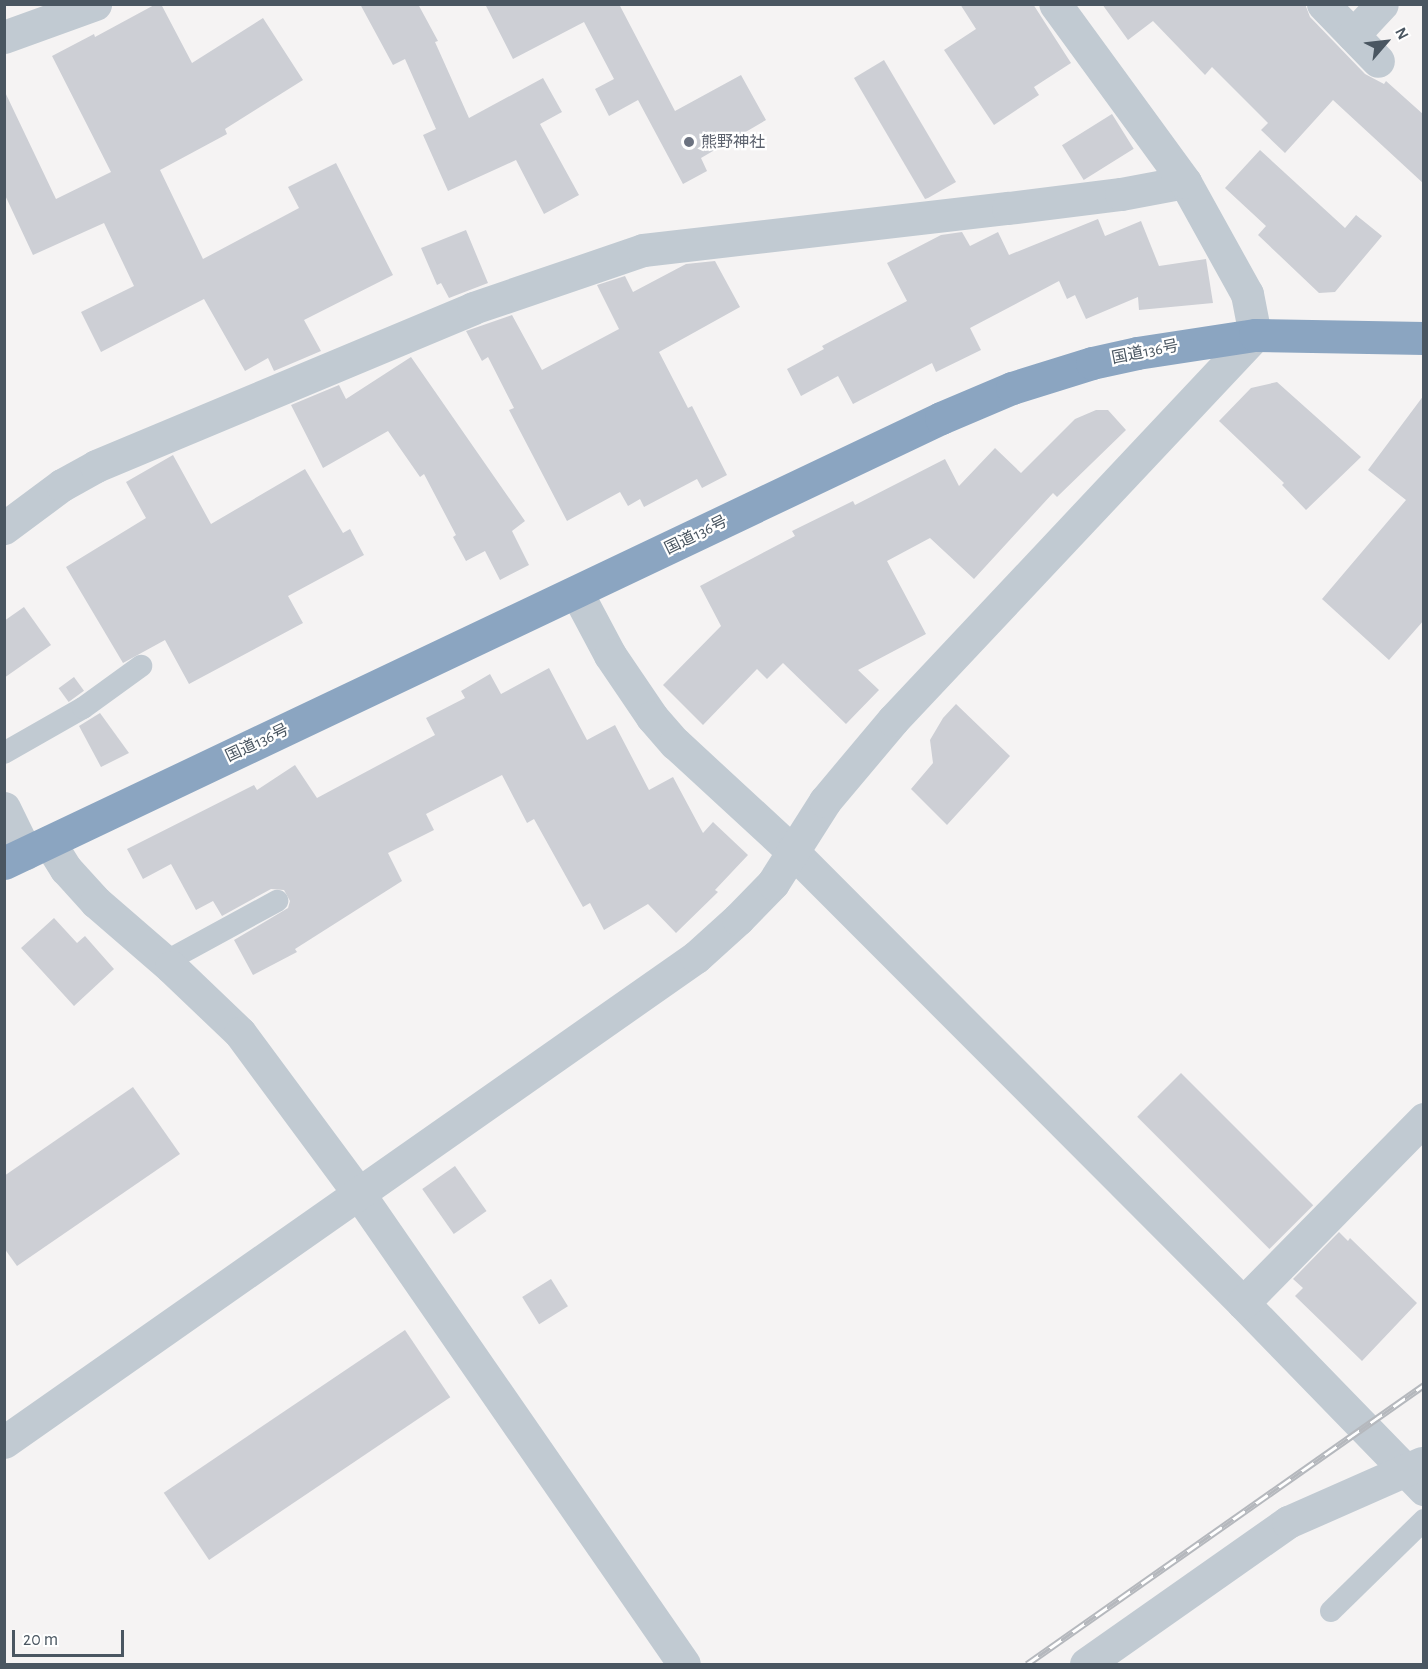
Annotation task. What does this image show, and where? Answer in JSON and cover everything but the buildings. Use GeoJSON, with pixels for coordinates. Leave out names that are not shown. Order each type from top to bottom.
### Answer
{"type":"FeatureCollection","features":[{"type":"Feature","properties":{"kind":"highway","name":"国道136号"},"geometry":{"type":"LineString","coordinates":[[26,853],[941,418],[1012,388],[1092,363],[1137,353],[1255,335],[1424,338]]}},
{"type":"Feature","properties":{"kind":"street"},"geometry":{"type":"LineString","coordinates":[[4,37],[95,4]]}},
{"type":"Feature","properties":{"kind":"street"},"geometry":{"type":"LineString","coordinates":[[4,1442],[696,957],[773,883],[825,801],[893,720],[1255,335],[1254,315],[1247,294],[1185,182],[1055,4]]}},
{"type":"Feature","properties":{"kind":"street"},"geometry":{"type":"LineString","coordinates":[[1323,4],[1378,61]]}},
{"type":"Feature","properties":{"kind":"street"},"geometry":{"type":"LineString","coordinates":[[1353,35],[1382,4]]}},
{"type":"Feature","properties":{"kind":"street"},"geometry":{"type":"LineString","coordinates":[[4,528],[62,485],[96,466],[473,308],[643,250],[996,210],[1121,194],[1185,182]]}},
{"type":"Feature","properties":{"kind":"street"},"geometry":{"type":"LineString","coordinates":[[577,593],[610,655],[652,717],[675,743],[792,851],[1243,1303],[1417,1473],[1288,1522],[1086,1665]]}},
{"type":"Feature","properties":{"kind":"street"},"geometry":{"type":"LineString","coordinates":[[4,808],[26,853],[66,869],[96,902],[165,962],[240,1033],[359,1194],[684,1665]]}},
{"type":"Feature","properties":{"kind":"street"},"geometry":{"type":"LineString","coordinates":[[1243,1303],[1424,1119]]}},
{"type":"Feature","properties":{"kind":"lane"},"geometry":{"type":"LineString","coordinates":[[4,753],[83,708],[141,666]]}},
{"type":"Feature","properties":{"kind":"lane"},"geometry":{"type":"LineString","coordinates":[[165,962],[277,901]]}},
{"type":"Feature","properties":{"kind":"lane"},"geometry":{"type":"LineString","coordinates":[[1331,1611],[1424,1520]]}},
{"type":"Feature","properties":{"kind":"railway"},"geometry":{"type":"LineString","coordinates":[[1027,1664],[1424,1385]]}},
{"type":"Feature","properties":{"kind":"place","name":"熊野神社"},"geometry":{"type":"Point","coordinates":[689,142]}}]}
